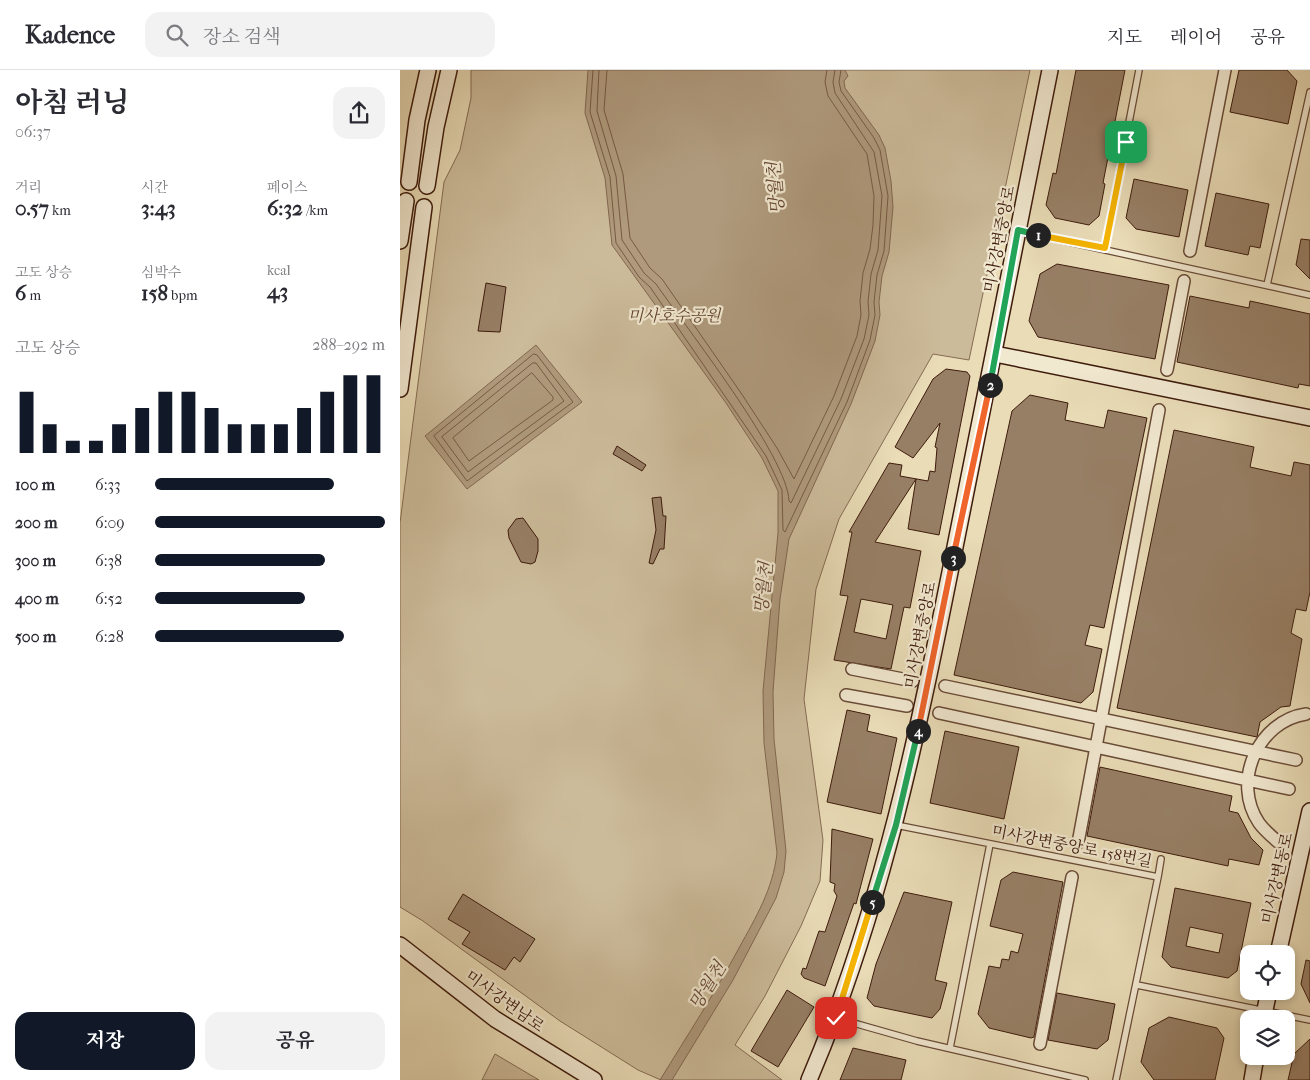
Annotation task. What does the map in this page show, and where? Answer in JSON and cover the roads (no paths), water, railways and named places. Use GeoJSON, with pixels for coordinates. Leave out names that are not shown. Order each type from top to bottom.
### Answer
{"type":"FeatureCollection","features":[{"type":"Feature","properties":{"kind":"street"},"geometry":{"type":"LineString","coordinates":[[409,182],[417,120],[428,70]]}},
{"type":"Feature","properties":{"kind":"street"},"geometry":{"type":"LineString","coordinates":[[427,186],[436,127],[449,70]]}},
{"type":"Feature","properties":{"kind":"street","name":"미사강변중앙로"},"geometry":{"type":"LineString","coordinates":[[809,1080],[836,1018],[896,825],[920,719],[995,354],[1050,70]]}},
{"type":"Feature","properties":{"kind":"street"},"geometry":{"type":"LineString","coordinates":[[1190,251],[1225,70]]}},
{"type":"Feature","properties":{"kind":"street"},"geometry":{"type":"LineString","coordinates":[[400,241],[406,201]]}},
{"type":"Feature","properties":{"kind":"street"},"geometry":{"type":"LineString","coordinates":[[400,388],[424,207]]}},
{"type":"Feature","properties":{"kind":"street"},"geometry":{"type":"LineString","coordinates":[[1167,370],[1184,281]]}},
{"type":"Feature","properties":{"kind":"street"},"geometry":{"type":"LineString","coordinates":[[995,354],[1310,418]]}},
{"type":"Feature","properties":{"kind":"street"},"geometry":{"type":"LineString","coordinates":[[1078,843],[1159,410]]}},
{"type":"Feature","properties":{"kind":"street"},"geometry":{"type":"LineString","coordinates":[[852,669],[913,681]]}},
{"type":"Feature","properties":{"kind":"street"},"geometry":{"type":"LineString","coordinates":[[945,686],[1296,760]]}},
{"type":"Feature","properties":{"kind":"street"},"geometry":{"type":"LineString","coordinates":[[846,695],[907,706]]}},
{"type":"Feature","properties":{"kind":"street"},"geometry":{"type":"LineString","coordinates":[[939,713],[1289,789]]}},
{"type":"Feature","properties":{"kind":"street"},"geometry":{"type":"LineString","coordinates":[[1278,842],[1258,822],[1248,799],[1248,780],[1255,751],[1278,724],[1293,716],[1306,714]]}},
{"type":"Feature","properties":{"kind":"street","name":"미사강변동로"},"geometry":{"type":"LineString","coordinates":[[1280,945],[1310,811]]}},
{"type":"Feature","properties":{"kind":"street"},"geometry":{"type":"LineString","coordinates":[[1040,1044],[1072,877]]}},
{"type":"Feature","properties":{"kind":"street","name":"미사강변남로"},"geometry":{"type":"LineString","coordinates":[[400,945],[495,1019],[594,1080]]}},
{"type":"Feature","properties":{"kind":"street"},"geometry":{"type":"LineString","coordinates":[[1252,1080],[1254,1065]]}},
{"type":"Feature","properties":{"kind":"lane"},"geometry":{"type":"LineString","coordinates":[[1105,248],[1139,70]]}},
{"type":"Feature","properties":{"kind":"lane"},"geometry":{"type":"LineString","coordinates":[[1268,284],[1310,92]]}},
{"type":"Feature","properties":{"kind":"lane"},"geometry":{"type":"LineString","coordinates":[[1018,230],[1268,284],[1310,295]]}},
{"type":"Feature","properties":{"kind":"lane","name":"미사강변중앙로 158번길"},"geometry":{"type":"LineString","coordinates":[[896,825],[1158,877],[1116,1080]]}},
{"type":"Feature","properties":{"kind":"lane"},"geometry":{"type":"LineString","coordinates":[[950,1048],[990,844]]}},
{"type":"Feature","properties":{"kind":"lane"},"geometry":{"type":"LineString","coordinates":[[1158,877],[1161,859]]}},
{"type":"Feature","properties":{"kind":"lane"},"geometry":{"type":"LineString","coordinates":[[1137,985],[1243,1010]]}},
{"type":"Feature","properties":{"kind":"lane"},"geometry":{"type":"LineString","coordinates":[[836,1018],[907,1038],[1085,1080]]}},
{"type":"Feature","properties":{"kind":"lane"},"geometry":{"type":"LineString","coordinates":[[1295,1018],[1310,1020]]}},
{"type":"Feature","properties":{"kind":"water","name":"망월천"},"geometry":{"type":"Polygon","coordinates":[[[588,70],[845,70],[848,76],[844,81],[845,88],[879,135],[885,148],[891,181],[893,207],[889,252],[882,276],[879,302],[880,315],[875,341],[851,404],[789,539],[780,599],[773,692],[774,739],[786,851],[784,872],[776,898],[733,980],[672,1080],[660,1080],[711,998],[752,925],[768,891],[775,866],[777,853],[764,743],[763,691],[778,533],[778,491],[762,458],[726,403],[612,245],[605,178],[585,113],[588,70]]]}},
{"type":"Feature","properties":{"kind":"water"},"geometry":{"type":"Polygon","coordinates":[[[536,345],[582,402],[467,489],[425,436],[536,345]]]}},
{"type":"Feature","properties":{"kind":"park label","name":"미사호수공원"},"geometry":{"type":"Point","coordinates":[674,315]}}]}
